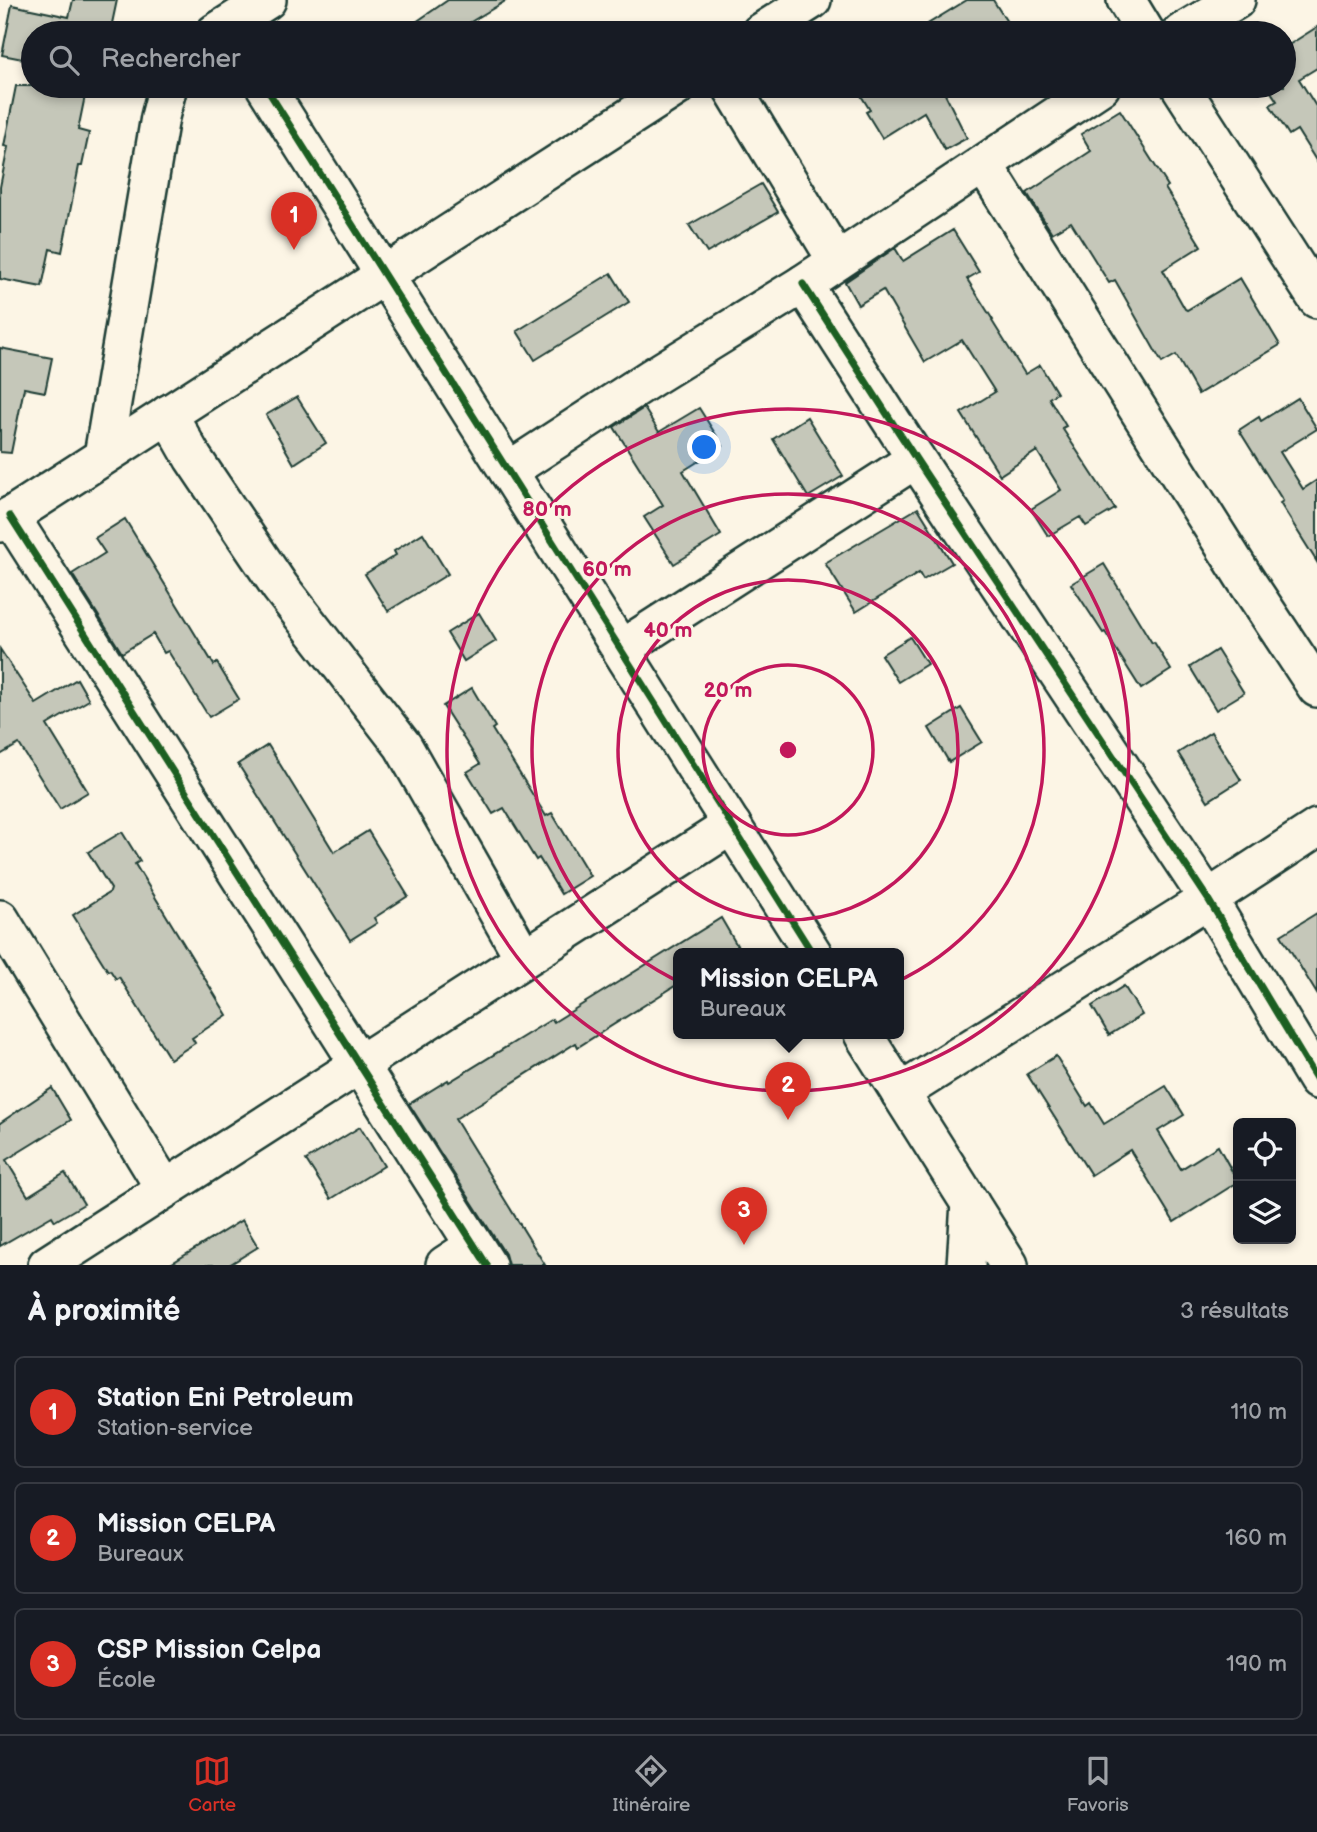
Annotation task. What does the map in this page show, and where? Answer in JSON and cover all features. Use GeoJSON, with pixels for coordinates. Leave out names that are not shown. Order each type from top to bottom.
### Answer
{"type":"FeatureCollection","features":[{"type":"Feature","properties":{"kind":"street"},"geometry":{"type":"LineString","coordinates":[[225,21],[267,0]]}},
{"type":"Feature","properties":{"kind":"street"},"geometry":{"type":"LineString","coordinates":[[779,21],[812,0]]}},
{"type":"Feature","properties":{"kind":"street"},"geometry":{"type":"LineString","coordinates":[[1126,0],[1139,21]]}},
{"type":"Feature","properties":{"kind":"street"},"geometry":{"type":"LineString","coordinates":[[1201,21],[1237,0]]}},
{"type":"Feature","properties":{"kind":"street"},"geometry":{"type":"LineString","coordinates":[[103,456],[165,98]]}},
{"type":"Feature","properties":{"kind":"street"},"geometry":{"type":"LineString","coordinates":[[273,98],[809,948]]}},
{"type":"Feature","properties":{"kind":"street"},"geometry":{"type":"LineString","coordinates":[[469,1259],[359,1064],[5,519],[659,98]]}},
{"type":"Feature","properties":{"kind":"street"},"geometry":{"type":"LineString","coordinates":[[739,98],[837,261]]}},
{"type":"Feature","properties":{"kind":"street"},"geometry":{"type":"LineString","coordinates":[[508,471],[651,377],[803,284],[1083,98]]}},
{"type":"Feature","properties":{"kind":"street"},"geometry":{"type":"LineString","coordinates":[[1188,98],[1317,299]]}},
{"type":"Feature","properties":{"kind":"street"},"geometry":{"type":"LineString","coordinates":[[984,165],[1245,579],[1317,688]]}},
{"type":"Feature","properties":{"kind":"street"},"geometry":{"type":"LineString","coordinates":[[803,284],[1208,899],[1317,1080]]}},
{"type":"Feature","properties":{"kind":"street"},"geometry":{"type":"LineString","coordinates":[[168,414],[193,458],[280,587],[403,746],[524,958]]}},
{"type":"Feature","properties":{"kind":"street"},"geometry":{"type":"LineString","coordinates":[[621,649],[916,459]]}},
{"type":"Feature","properties":{"kind":"street"},"geometry":{"type":"LineString","coordinates":[[47,1265],[732,825]]}},
{"type":"Feature","properties":{"kind":"street"},"geometry":{"type":"LineString","coordinates":[[900,1093],[1317,828]]}},
{"type":"Feature","properties":{"kind":"street"},"geometry":{"type":"LineString","coordinates":[[0,919],[165,1189]]}},
{"type":"Feature","properties":{"kind":"street"},"geometry":{"type":"LineString","coordinates":[[866,1039],[1009,1265]]}},
{"type":"Feature","properties":{"kind":"street"},"geometry":{"type":"LineString","coordinates":[[966,1265],[970,1203]]}},
{"type":"Feature","properties":{"kind":"building"},"geometry":{"type":"Polygon","coordinates":[[[73,0],[117,0],[113,21],[21,21],[21,59],[2,55],[12,5],[69,17],[73,0]]]}},
{"type":"Feature","properties":{"kind":"building"},"geometry":{"type":"Polygon","coordinates":[[[448,0],[507,0],[472,21],[417,21],[448,0]]]}},
{"type":"Feature","properties":{"kind":"building"},"geometry":{"type":"Polygon","coordinates":[[[967,0],[993,0],[1006,21],[933,21],[967,0]]]}},
{"type":"Feature","properties":{"kind":"building"},"geometry":{"type":"Polygon","coordinates":[[[1317,27],[1317,68],[1299,79],[1317,108],[1317,162],[1297,130],[1289,135],[1270,105],[1277,101],[1275,98],[1296,98],[1296,40],[1317,27]]]}},
{"type":"Feature","properties":{"kind":"building"},"geometry":{"type":"Polygon","coordinates":[[[16,86],[21,86],[21,98],[85,98],[78,130],[89,133],[82,166],[79,166],[62,252],[50,249],[42,287],[0,279],[0,187],[8,147],[4,146],[16,86]]]}},
{"type":"Feature","properties":{"kind":"building"},"geometry":{"type":"Polygon","coordinates":[[[862,98],[947,98],[967,138],[945,150],[924,112],[882,138],[866,112],[870,110],[862,98]]]}},
{"type":"Feature","properties":{"kind":"building"},"geometry":{"type":"Polygon","coordinates":[[[1120,110],[1168,186],[1165,188],[1201,246],[1163,270],[1185,309],[1240,278],[1280,345],[1198,394],[1176,355],[1162,363],[1115,280],[1109,283],[1071,222],[1052,233],[1027,193],[1091,151],[1081,134],[1120,110]]]}},
{"type":"Feature","properties":{"kind":"building"},"geometry":{"type":"Polygon","coordinates":[[[761,184],[778,212],[707,253],[689,225],[761,184]]]}},
{"type":"Feature","properties":{"kind":"building"},"geometry":{"type":"Polygon","coordinates":[[[953,230],[979,272],[967,279],[1025,374],[1040,365],[1057,393],[1049,398],[1066,426],[1062,428],[1115,509],[1086,526],[1080,517],[1048,536],[1031,509],[1061,490],[1037,451],[1000,475],[961,413],[995,392],[962,340],[925,362],[883,290],[858,305],[845,282],[895,248],[903,261],[953,230]]]}},
{"type":"Feature","properties":{"kind":"building"},"geometry":{"type":"Polygon","coordinates":[[[611,273],[629,302],[535,360],[517,331],[611,273]]]}},
{"type":"Feature","properties":{"kind":"building"},"geometry":{"type":"Polygon","coordinates":[[[0,348],[52,358],[45,392],[24,388],[11,453],[0,452],[0,348]]]}},
{"type":"Feature","properties":{"kind":"building"},"geometry":{"type":"Polygon","coordinates":[[[297,397],[326,443],[294,464],[266,415],[297,397]]]}},
{"type":"Feature","properties":{"kind":"building"},"geometry":{"type":"Polygon","coordinates":[[[1298,398],[1317,429],[1280,452],[1303,489],[1317,480],[1317,562],[1239,430],[1259,417],[1261,421],[1298,398]]]}},
{"type":"Feature","properties":{"kind":"building"},"geometry":{"type":"Polygon","coordinates":[[[644,408],[659,432],[699,408],[723,446],[683,471],[721,535],[674,564],[644,517],[663,505],[614,427],[644,408]]]}},
{"type":"Feature","properties":{"kind":"building"},"geometry":{"type":"Polygon","coordinates":[[[807,417],[843,476],[808,497],[773,439],[807,417]]]}},
{"type":"Feature","properties":{"kind":"building"},"geometry":{"type":"Polygon","coordinates":[[[918,508],[952,563],[923,580],[919,573],[856,612],[825,563],[918,508]]]}},
{"type":"Feature","properties":{"kind":"building"},"geometry":{"type":"Polygon","coordinates":[[[125,519],[214,665],[217,663],[239,699],[209,717],[168,651],[164,653],[153,634],[122,653],[72,574],[105,553],[95,538],[125,519]]]}},
{"type":"Feature","properties":{"kind":"building"},"geometry":{"type":"Polygon","coordinates":[[[423,533],[448,574],[388,611],[365,574],[396,555],[394,551],[423,533]]]}},
{"type":"Feature","properties":{"kind":"building"},"geometry":{"type":"Polygon","coordinates":[[[1104,564],[1171,670],[1141,689],[1071,584],[1104,564]]]}},
{"type":"Feature","properties":{"kind":"building"},"geometry":{"type":"Polygon","coordinates":[[[479,613],[496,641],[464,661],[447,633],[479,613]]]}},
{"type":"Feature","properties":{"kind":"building"},"geometry":{"type":"Polygon","coordinates":[[[910,637],[927,664],[898,682],[881,655],[910,637]]]}},
{"type":"Feature","properties":{"kind":"building"},"geometry":{"type":"Polygon","coordinates":[[[0,649],[36,704],[77,679],[89,700],[47,725],[88,792],[60,809],[19,744],[0,755],[0,649]]]}},
{"type":"Feature","properties":{"kind":"building"},"geometry":{"type":"Polygon","coordinates":[[[1217,650],[1244,693],[1216,710],[1190,667],[1217,650]]]}},
{"type":"Feature","properties":{"kind":"building"},"geometry":{"type":"Polygon","coordinates":[[[472,688],[495,727],[492,729],[546,816],[552,813],[590,876],[561,894],[504,808],[493,814],[467,772],[480,764],[443,706],[472,688]]]}},
{"type":"Feature","properties":{"kind":"building"},"geometry":{"type":"Polygon","coordinates":[[[961,708],[982,742],[949,762],[929,728],[961,708]]]}},
{"type":"Feature","properties":{"kind":"building"},"geometry":{"type":"Polygon","coordinates":[[[1211,732],[1241,780],[1208,801],[1178,753],[1211,732]]]}},
{"type":"Feature","properties":{"kind":"building"},"geometry":{"type":"Polygon","coordinates":[[[268,745],[334,852],[368,831],[408,896],[374,918],[377,923],[350,940],[238,764],[268,745]]]}},
{"type":"Feature","properties":{"kind":"building"},"geometry":{"type":"Polygon","coordinates":[[[122,832],[140,861],[135,864],[227,1015],[192,1038],[195,1043],[170,1059],[119,977],[116,979],[110,970],[108,971],[73,915],[110,892],[111,889],[88,852],[122,832]]]}},
{"type":"Feature","properties":{"kind":"building"},"geometry":{"type":"Polygon","coordinates":[[[1317,913],[1317,994],[1281,935],[1317,913]]]}},
{"type":"Feature","properties":{"kind":"building"},"geometry":{"type":"Polygon","coordinates":[[[721,918],[738,948],[673,948],[673,987],[578,1047],[576,1043],[455,1119],[545,1265],[508,1265],[505,1254],[409,1104],[552,1019],[554,1022],[721,918]]]}},
{"type":"Feature","properties":{"kind":"building"},"geometry":{"type":"Polygon","coordinates":[[[1124,986],[1142,1015],[1109,1035],[1092,1006],[1124,986]]]}},
{"type":"Feature","properties":{"kind":"building"},"geometry":{"type":"Polygon","coordinates":[[[1056,1056],[1087,1106],[1091,1103],[1104,1124],[1166,1086],[1184,1115],[1158,1131],[1181,1169],[1218,1146],[1233,1173],[1233,1185],[1174,1222],[1130,1150],[1091,1175],[1027,1074],[1056,1056]]]}},
{"type":"Feature","properties":{"kind":"building"},"geometry":{"type":"Polygon","coordinates":[[[52,1088],[71,1120],[6,1160],[28,1196],[65,1173],[84,1204],[55,1221],[52,1216],[0,1246],[0,1123],[52,1088]]]}},
{"type":"Feature","properties":{"kind":"building"},"geometry":{"type":"Polygon","coordinates":[[[360,1127],[384,1166],[331,1199],[306,1160],[360,1127]]]}},
{"type":"Feature","properties":{"kind":"building"},"geometry":{"type":"Polygon","coordinates":[[[242,1220],[258,1247],[229,1265],[169,1265],[242,1220]]]}},
{"type":"Feature","properties":{"kind":"cycle path"},"geometry":{"type":"LineString","coordinates":[[273,98],[809,948]]}},
{"type":"Feature","properties":{"kind":"cycle path"},"geometry":{"type":"LineString","coordinates":[[803,284],[1208,899],[1317,1080]]}},
{"type":"Feature","properties":{"kind":"cycle path"},"geometry":{"type":"LineString","coordinates":[[10,516],[487,1265]]}},
{"type":"Feature","properties":{"kind":"place","name":"Station Eni Petroleum"},"geometry":{"type":"Point","coordinates":[294,250]}},
{"type":"Feature","properties":{"kind":"place","name":"Mission CELPA"},"geometry":{"type":"Point","coordinates":[788,1120]}},
{"type":"Feature","properties":{"kind":"place","name":"CSP Mission Celpa"},"geometry":{"type":"Point","coordinates":[744,1245]}}]}
